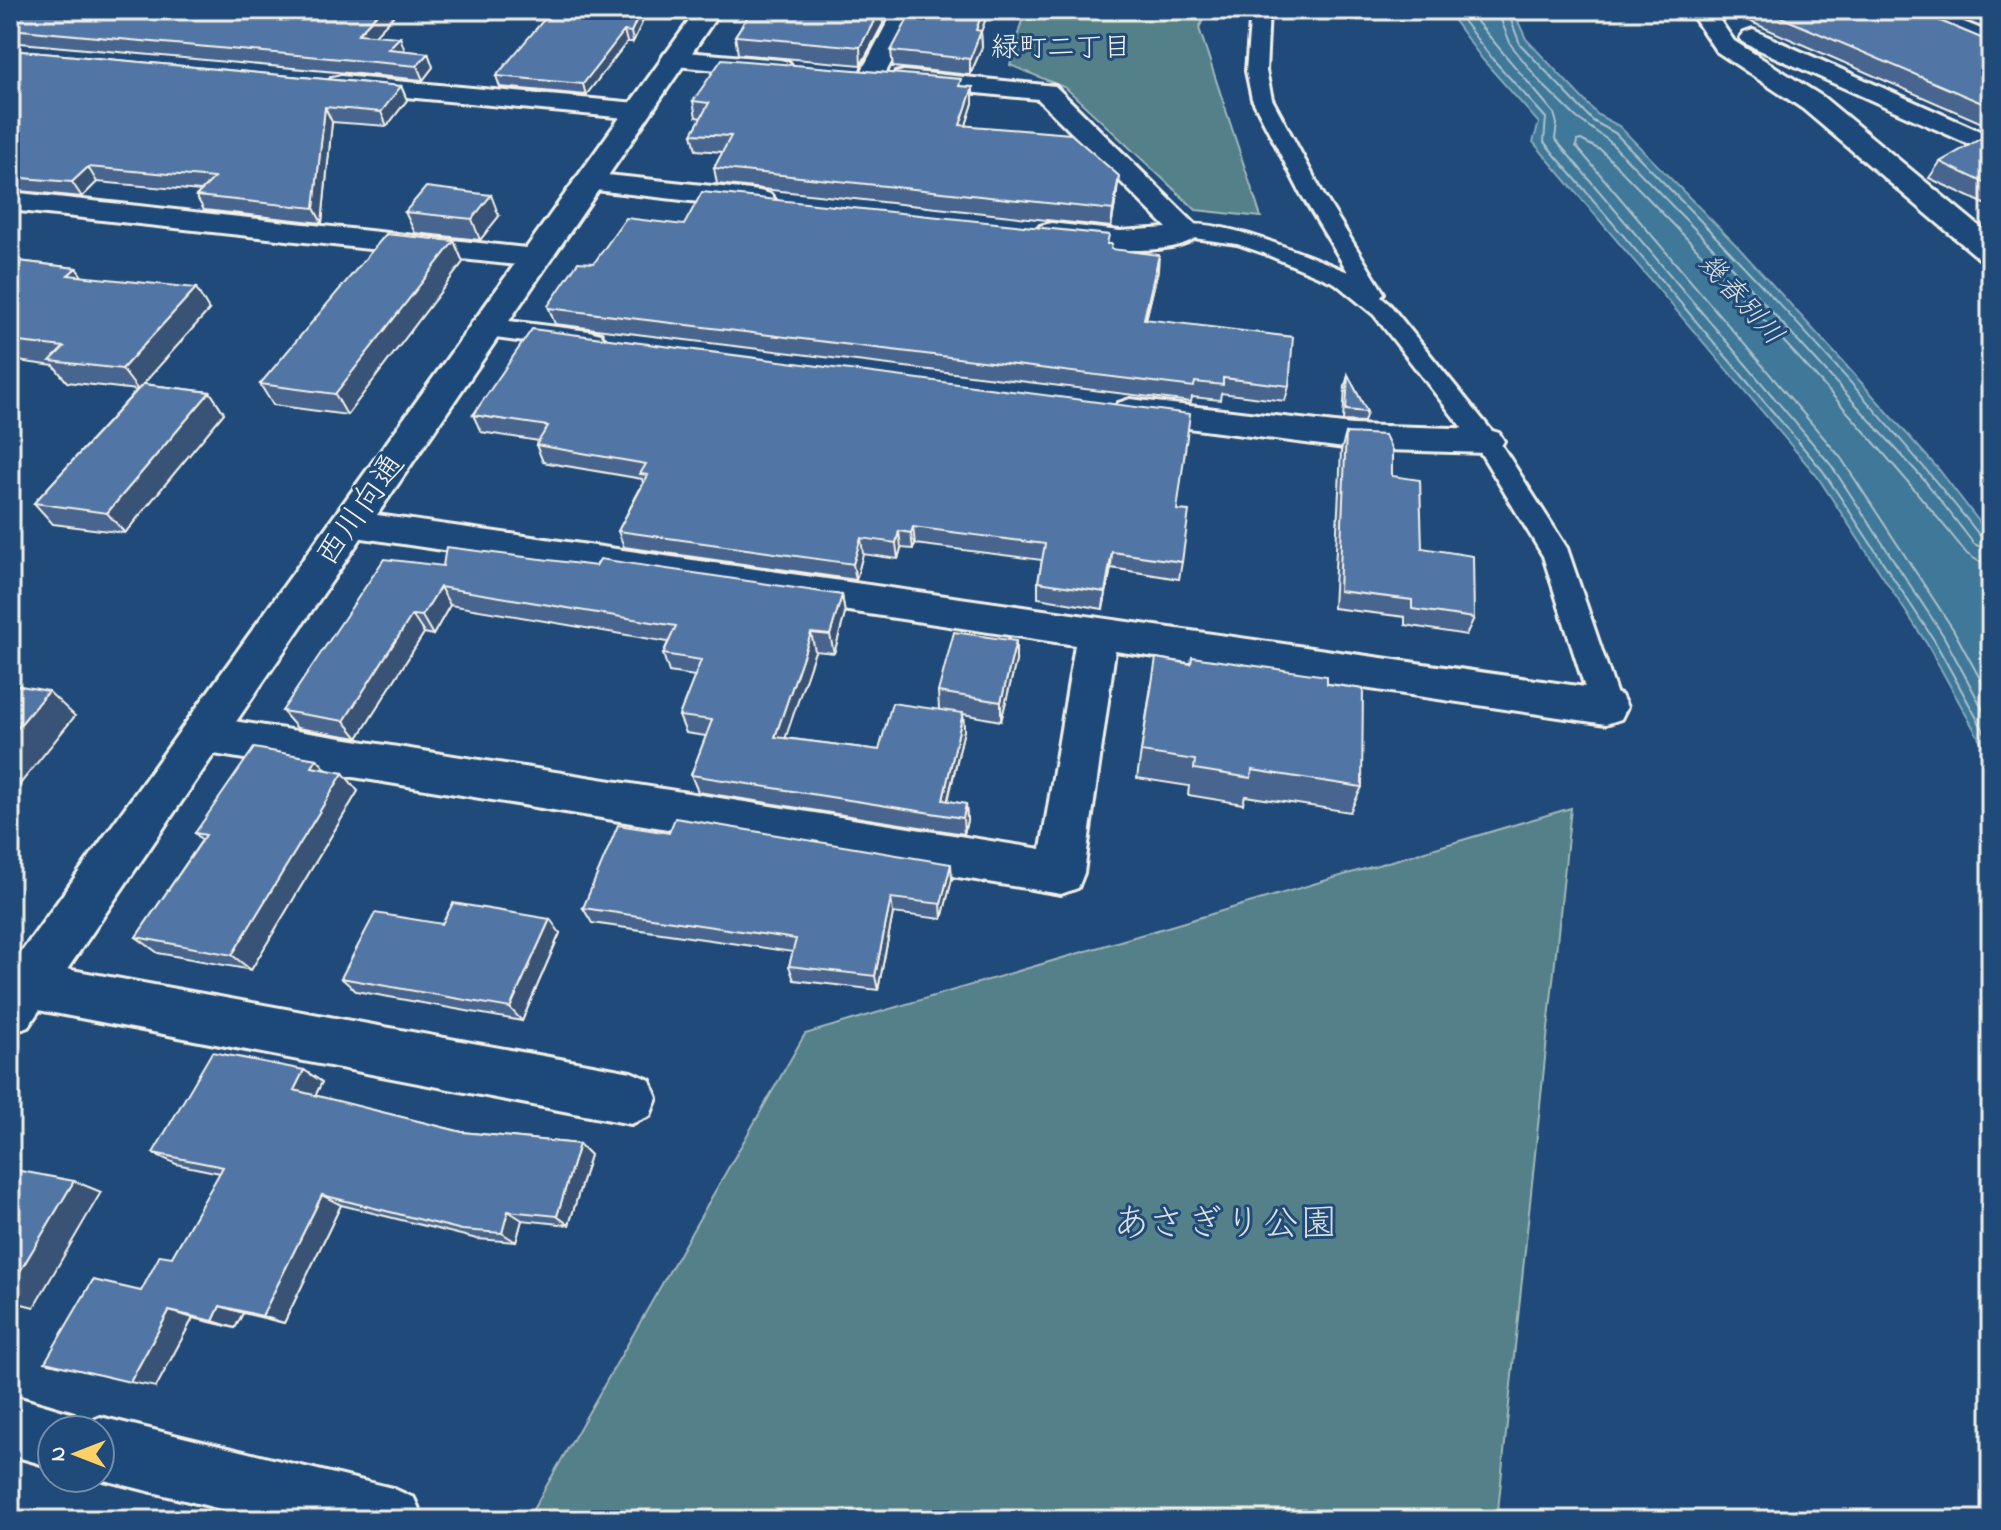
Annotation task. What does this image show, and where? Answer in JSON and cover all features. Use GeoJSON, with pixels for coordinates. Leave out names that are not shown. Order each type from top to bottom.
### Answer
{"type":"FeatureCollection","features":[{"type":"Feature","properties":{"kind":"street","name":"西川向通"},"geometry":{"type":"LineString","coordinates":[[19,997],[709,10]]}},
{"type":"Feature","properties":{"kind":"street"},"geometry":{"type":"LineString","coordinates":[[872,76],[906,10]]}},
{"type":"Feature","properties":{"kind":"street"},"geometry":{"type":"LineString","coordinates":[[1912,10],[1991,42]]}},
{"type":"Feature","properties":{"kind":"street"},"geometry":{"type":"LineString","coordinates":[[1709,21],[1756,38],[1991,146]]}},
{"type":"Feature","properties":{"kind":"street"},"geometry":{"type":"LineString","coordinates":[[1709,21],[1725,46],[1813,103],[1991,252]]}},
{"type":"Feature","properties":{"kind":"street"},"geometry":{"type":"LineString","coordinates":[[674,59],[811,71]]}},
{"type":"Feature","properties":{"kind":"street"},"geometry":{"type":"LineString","coordinates":[[842,73],[1046,92],[1187,231],[1168,240],[1115,239],[1022,229]]}},
{"type":"Feature","properties":{"kind":"street"},"geometry":{"type":"LineString","coordinates":[[308,80],[637,111]]}},
{"type":"Feature","properties":{"kind":"street"},"geometry":{"type":"LineString","coordinates":[[588,182],[790,204]]}},
{"type":"Feature","properties":{"kind":"street"},"geometry":{"type":"LineString","coordinates":[[10,201],[535,258]]}},
{"type":"Feature","properties":{"kind":"street"},"geometry":{"type":"LineString","coordinates":[[485,328],[628,346]]}},
{"type":"Feature","properties":{"kind":"street"},"geometry":{"type":"LineString","coordinates":[[1103,407],[1352,437],[1486,441]]}},
{"type":"Feature","properties":{"kind":"street"},"geometry":{"type":"LineString","coordinates":[[349,524],[1606,707]]}},
{"type":"Feature","properties":{"kind":"street"},"geometry":{"type":"LineString","coordinates":[[202,734],[1061,873],[1097,632]]}},
{"type":"Feature","properties":{"kind":"street"},"geometry":{"type":"LineString","coordinates":[[19,997],[631,1098]]}},
{"type":"Feature","properties":{"kind":"street"},"geometry":{"type":"LineString","coordinates":[[10,1425],[36,1432]]}},
{"type":"Feature","properties":{"kind":"street"},"geometry":{"type":"LineString","coordinates":[[116,1452],[392,1520]]}},
{"type":"Feature","properties":{"kind":"lane"},"geometry":{"type":"LineString","coordinates":[[1260,10],[1256,71],[1262,99],[1312,194],[1382,310],[1486,441],[1557,555],[1606,707]]}},
{"type":"Feature","properties":{"kind":"lane"},"geometry":{"type":"LineString","coordinates":[[1187,231],[1240,238],[1271,248],[1343,278],[1382,310]]}},
{"type":"Feature","properties":{"kind":"green space"},"geometry":{"type":"Polygon","coordinates":[[[1045,10],[1208,10],[1199,28],[1261,217],[1196,210],[1066,88],[1010,65],[1022,20],[1045,10]]]}},
{"type":"Feature","properties":{"kind":"green space","name":"あさぎり公園"},"geometry":{"type":"Polygon","coordinates":[[[1571,808],[1497,1520],[527,1520],[805,1034],[1571,808]]]}},
{"type":"Feature","properties":{"kind":"water","name":"幾春別川"},"geometry":{"type":"Polygon","coordinates":[[[1446,10],[1513,10],[1526,39],[1598,115],[1619,126],[1737,246],[1940,471],[1991,537],[1991,760],[1927,644],[1817,476],[1533,142],[1539,123],[1483,60],[1446,10]]]}},
{"type":"Feature","properties":{"kind":"building"},"geometry":{"type":"Polygon","coordinates":[[[10,10],[381,10],[358,34],[400,37],[388,49],[428,53],[417,66],[10,29],[10,10]]]}},
{"type":"Feature","properties":{"kind":"building"},"geometry":{"type":"Polygon","coordinates":[[[552,10],[641,10],[631,32],[624,31],[583,84],[496,76],[552,10]]]}},
{"type":"Feature","properties":{"kind":"building"},"geometry":{"type":"Polygon","coordinates":[[[752,10],[880,10],[860,47],[735,36],[752,10]]]}},
{"type":"Feature","properties":{"kind":"building"},"geometry":{"type":"Polygon","coordinates":[[[983,10],[976,30],[981,31],[970,59],[891,51],[912,11],[983,10]]]}},
{"type":"Feature","properties":{"kind":"building"},"geometry":{"type":"Polygon","coordinates":[[[1764,10],[1914,10],[1983,39],[1991,35],[1991,107],[1764,10]]]}},
{"type":"Feature","properties":{"kind":"building"},"geometry":{"type":"Polygon","coordinates":[[[10,50],[401,86],[381,112],[325,107],[314,208],[196,196],[214,178],[88,167],[72,182],[10,177],[10,50]]]}},
{"type":"Feature","properties":{"kind":"building"},"geometry":{"type":"Polygon","coordinates":[[[722,59],[961,79],[959,86],[973,87],[960,125],[1071,134],[1119,176],[1113,210],[714,168],[731,136],[692,134],[709,103],[693,101],[722,59]]]}},
{"type":"Feature","properties":{"kind":"building"},"geometry":{"type":"Polygon","coordinates":[[[1987,135],[1991,137],[1991,186],[1940,162],[1987,135]]]}},
{"type":"Feature","properties":{"kind":"building"},"geometry":{"type":"Polygon","coordinates":[[[426,187],[491,195],[472,219],[405,212],[426,187]]]}},
{"type":"Feature","properties":{"kind":"building"},"geometry":{"type":"Polygon","coordinates":[[[702,192],[1109,235],[1107,244],[1112,244],[1111,249],[1159,255],[1144,319],[1293,337],[1289,386],[1223,378],[1223,385],[1195,382],[1194,387],[549,308],[578,262],[594,263],[626,218],[684,225],[702,192]]]}},
{"type":"Feature","properties":{"kind":"building"},"geometry":{"type":"Polygon","coordinates":[[[386,234],[454,241],[335,394],[260,384],[386,234]]]}},
{"type":"Feature","properties":{"kind":"building"},"geometry":{"type":"Polygon","coordinates":[[[10,260],[76,268],[68,275],[196,288],[122,369],[50,361],[64,347],[10,341],[10,260]]]}},
{"type":"Feature","properties":{"kind":"building"},"geometry":{"type":"Polygon","coordinates":[[[532,329],[1190,414],[1177,510],[1189,511],[1182,562],[1112,552],[1105,592],[1038,582],[1045,544],[913,527],[911,533],[899,531],[896,543],[861,538],[853,564],[618,531],[648,475],[640,474],[646,464],[536,445],[548,426],[473,415],[532,329]]]}},
{"type":"Feature","properties":{"kind":"building"},"geometry":{"type":"Polygon","coordinates":[[[1348,375],[1367,412],[1346,410],[1348,375]]]}},
{"type":"Feature","properties":{"kind":"building"},"geometry":{"type":"Polygon","coordinates":[[[143,384],[210,392],[107,513],[34,503],[143,384]]]}},
{"type":"Feature","properties":{"kind":"building"},"geometry":{"type":"Polygon","coordinates":[[[1346,433],[1385,435],[1392,450],[1392,476],[1420,480],[1422,548],[1473,556],[1474,618],[1412,609],[1412,600],[1339,591],[1346,433]]]}},
{"type":"Feature","properties":{"kind":"building"},"geometry":{"type":"Polygon","coordinates":[[[446,547],[596,566],[600,559],[842,595],[830,635],[811,633],[775,737],[879,750],[892,703],[963,713],[943,800],[966,804],[963,818],[691,775],[712,720],[679,716],[701,660],[663,654],[676,626],[440,587],[422,616],[412,615],[344,721],[282,711],[384,559],[443,566],[446,547]]]}},
{"type":"Feature","properties":{"kind":"building"},"geometry":{"type":"Polygon","coordinates":[[[954,632],[1016,641],[1001,702],[938,692],[954,632]]]}},
{"type":"Feature","properties":{"kind":"building"},"geometry":{"type":"Polygon","coordinates":[[[1192,657],[1327,676],[1327,684],[1363,689],[1362,787],[1252,770],[1251,778],[1194,769],[1195,760],[1141,752],[1156,658],[1191,664],[1192,657]]]}},
{"type":"Feature","properties":{"kind":"building"},"geometry":{"type":"Polygon","coordinates":[[[10,684],[48,691],[10,737],[10,684]]]}},
{"type":"Feature","properties":{"kind":"building"},"geometry":{"type":"Polygon","coordinates":[[[254,748],[317,759],[312,767],[343,773],[232,955],[136,937],[206,835],[195,833],[254,748]]]}},
{"type":"Feature","properties":{"kind":"building"},"geometry":{"type":"Polygon","coordinates":[[[675,818],[951,864],[941,904],[891,898],[875,976],[789,966],[796,939],[583,908],[618,825],[669,833],[675,818]]]}},
{"type":"Feature","properties":{"kind":"building"},"geometry":{"type":"Polygon","coordinates":[[[453,903],[550,919],[510,1008],[341,978],[375,913],[442,924],[453,903]]]}},
{"type":"Feature","properties":{"kind":"building"},"geometry":{"type":"Polygon","coordinates":[[[212,1052],[304,1070],[294,1090],[462,1132],[579,1144],[557,1216],[508,1211],[502,1233],[462,1230],[322,1195],[262,1316],[220,1306],[213,1321],[169,1311],[130,1382],[45,1362],[93,1280],[141,1291],[160,1255],[172,1257],[223,1167],[153,1153],[212,1052]]]}},
{"type":"Feature","properties":{"kind":"building"},"geometry":{"type":"Polygon","coordinates":[[[10,1169],[74,1181],[10,1288],[10,1169]]]}},
{"type":"Feature","properties":{"kind":"district","name":"緑町二丁目"},"geometry":{"type":"Point","coordinates":[1061,46]}}]}
